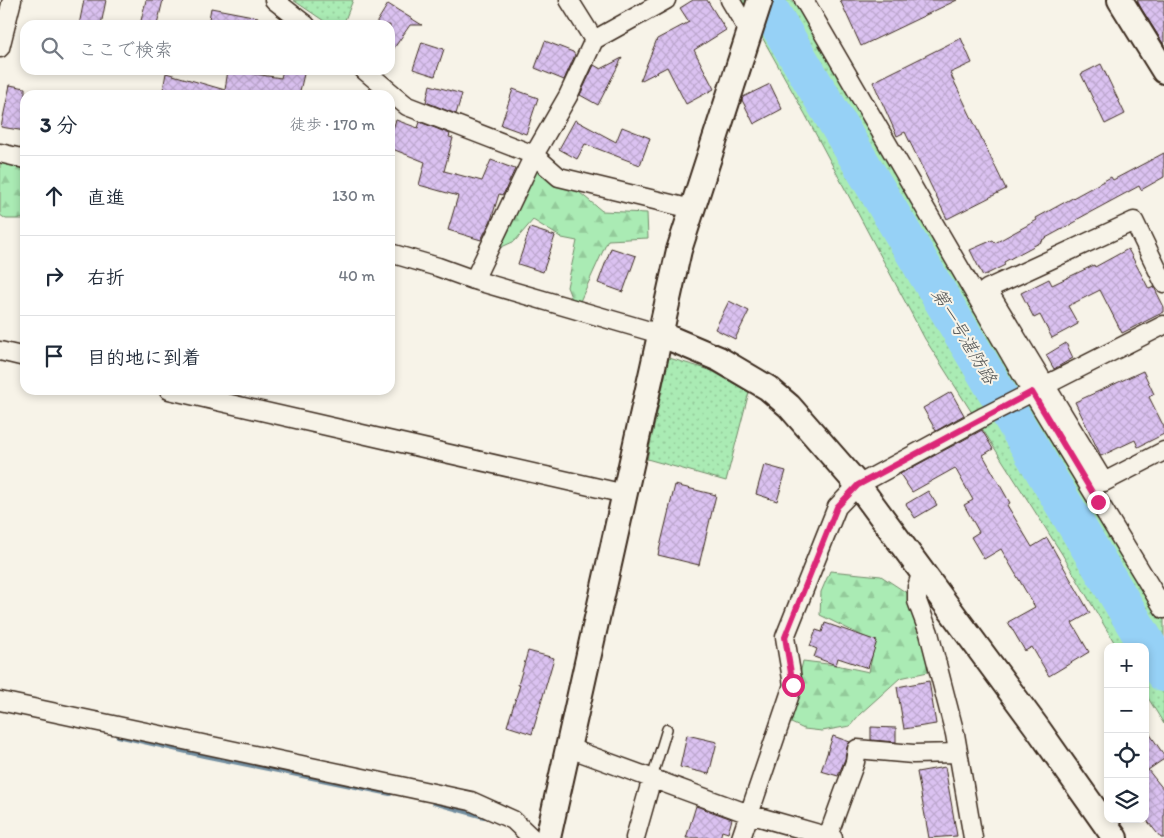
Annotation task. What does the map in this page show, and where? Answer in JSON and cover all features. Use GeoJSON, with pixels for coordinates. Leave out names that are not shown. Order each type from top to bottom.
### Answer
{"type":"FeatureCollection","features":[{"type":"Feature","properties":{"kind":"street"},"geometry":{"type":"LineString","coordinates":[[0,48],[12,0]]}},
{"type":"Feature","properties":{"kind":"street"},"geometry":{"type":"LineString","coordinates":[[274,0],[300,20]]}},
{"type":"Feature","properties":{"kind":"street"},"geometry":{"type":"LineString","coordinates":[[569,0],[594,40]]}},
{"type":"Feature","properties":{"kind":"street"},"geometry":{"type":"LineString","coordinates":[[474,280],[534,155],[568,96],[594,40],[666,0]]}},
{"type":"Feature","properties":{"kind":"street"},"geometry":{"type":"LineString","coordinates":[[548,838],[679,250],[754,18],[730,0]]}},
{"type":"Feature","properties":{"kind":"street"},"geometry":{"type":"LineString","coordinates":[[804,0],[1164,609]]}},
{"type":"Feature","properties":{"kind":"street"},"geometry":{"type":"LineString","coordinates":[[1120,0],[1164,70]]}},
{"type":"Feature","properties":{"kind":"street"},"geometry":{"type":"LineString","coordinates":[[370,75],[388,90]]}},
{"type":"Feature","properties":{"kind":"street"},"geometry":{"type":"LineString","coordinates":[[395,96],[407,106],[534,155],[559,177],[692,209]]}},
{"type":"Feature","properties":{"kind":"street"},"geometry":{"type":"LineString","coordinates":[[0,153],[20,158]]}},
{"type":"Feature","properties":{"kind":"street"},"geometry":{"type":"LineString","coordinates":[[1164,282],[1134,221],[987,289],[1034,391],[1104,482],[1164,452]]}},
{"type":"Feature","properties":{"kind":"street"},"geometry":{"type":"LineString","coordinates":[[395,254],[474,280],[660,334],[719,359],[768,388],[789,406],[858,485],[1036,726],[1115,838]]}},
{"type":"Feature","properties":{"kind":"street"},"geometry":{"type":"LineString","coordinates":[[741,838],[793,685],[785,637],[837,507],[858,485],[985,416],[1164,325]]}},
{"type":"Feature","properties":{"kind":"street"},"geometry":{"type":"LineString","coordinates":[[0,351],[20,356]]}},
{"type":"Feature","properties":{"kind":"street"},"geometry":{"type":"LineString","coordinates":[[191,395],[625,494]]}},
{"type":"Feature","properties":{"kind":"street"},"geometry":{"type":"LineString","coordinates":[[922,571],[917,587],[917,601],[929,633],[958,753],[973,838]]}},
{"type":"Feature","properties":{"kind":"street"},"geometry":{"type":"LineString","coordinates":[[0,701],[471,801],[513,820],[532,838]]}},
{"type":"Feature","properties":{"kind":"street"},"geometry":{"type":"LineString","coordinates":[[569,748],[749,814],[830,837],[855,762],[857,749],[913,754],[958,753]]}},
{"type":"Feature","properties":{"kind":"street"},"geometry":{"type":"LineString","coordinates":[[635,838],[652,778]]}},
{"type":"Feature","properties":{"kind":"lane"},"geometry":{"type":"LineString","coordinates":[[652,778],[667,729]]}},
{"type":"Feature","properties":{"kind":"green space"},"geometry":{"type":"Polygon","coordinates":[[[293,0],[353,0],[345,20],[323,20],[293,0]]]}},
{"type":"Feature","properties":{"kind":"green space"},"geometry":{"type":"Polygon","coordinates":[[[739,0],[792,0],[889,146],[1164,609],[1164,724],[1149,700],[1149,643],[1115,643],[1062,554],[925,339],[753,21],[739,0]]]}},
{"type":"Feature","properties":{"kind":"green space"},"geometry":{"type":"Polygon","coordinates":[[[0,154],[20,164],[20,219],[6,219],[0,215],[0,154]]]}},
{"type":"Feature","properties":{"kind":"green space"},"geometry":{"type":"Polygon","coordinates":[[[540,160],[602,211],[647,213],[648,238],[608,240],[576,310],[567,287],[577,241],[562,238],[533,220],[515,241],[495,250],[540,160]]]}},
{"type":"Feature","properties":{"kind":"green space"},"geometry":{"type":"Polygon","coordinates":[[[669,358],[710,370],[749,392],[726,481],[647,459],[669,358]]]}},
{"type":"Feature","properties":{"kind":"green space"},"geometry":{"type":"Polygon","coordinates":[[[830,571],[881,576],[910,595],[918,631],[928,654],[928,672],[900,678],[860,714],[850,726],[822,731],[804,729],[789,722],[803,661],[869,672],[875,642],[820,615],[821,592],[830,571]]]}},
{"type":"Feature","properties":{"kind":"building"},"geometry":{"type":"Polygon","coordinates":[[[84,0],[106,0],[102,20],[80,20],[84,0]]]}},
{"type":"Feature","properties":{"kind":"building"},"geometry":{"type":"Polygon","coordinates":[[[146,0],[163,0],[158,20],[141,20],[146,0]]]}},
{"type":"Feature","properties":{"kind":"building"},"geometry":{"type":"Polygon","coordinates":[[[693,0],[707,0],[726,30],[694,50],[714,89],[686,104],[667,67],[640,81],[657,39],[689,22],[680,8],[693,0]]]}},
{"type":"Feature","properties":{"kind":"building"},"geometry":{"type":"Polygon","coordinates":[[[840,0],[957,0],[861,46],[840,0]]]}},
{"type":"Feature","properties":{"kind":"building"},"geometry":{"type":"Polygon","coordinates":[[[1137,0],[1164,0],[1164,45],[1141,8],[1137,0]]]}},
{"type":"Feature","properties":{"kind":"building"},"geometry":{"type":"Polygon","coordinates":[[[388,4],[422,25],[410,25],[395,47],[395,20],[378,20],[388,4]]]}},
{"type":"Feature","properties":{"kind":"building"},"geometry":{"type":"Polygon","coordinates":[[[211,8],[258,17],[258,20],[209,20],[211,8]]]}},
{"type":"Feature","properties":{"kind":"building"},"geometry":{"type":"Polygon","coordinates":[[[961,38],[972,63],[950,73],[1006,189],[947,219],[905,132],[897,136],[873,82],[961,38]]]}},
{"type":"Feature","properties":{"kind":"building"},"geometry":{"type":"Polygon","coordinates":[[[545,41],[573,52],[575,55],[564,80],[535,68],[545,41]]]}},
{"type":"Feature","properties":{"kind":"building"},"geometry":{"type":"Polygon","coordinates":[[[422,42],[444,49],[435,76],[413,69],[422,42]]]}},
{"type":"Feature","properties":{"kind":"building"},"geometry":{"type":"Polygon","coordinates":[[[622,58],[598,105],[580,95],[594,65],[601,69],[622,58]]]}},
{"type":"Feature","properties":{"kind":"building"},"geometry":{"type":"Polygon","coordinates":[[[1101,64],[1125,114],[1105,124],[1081,74],[1101,64]]]}},
{"type":"Feature","properties":{"kind":"building"},"geometry":{"type":"Polygon","coordinates":[[[166,75],[173,75],[225,90],[163,90],[166,75]]]}},
{"type":"Feature","properties":{"kind":"building"},"geometry":{"type":"Polygon","coordinates":[[[227,75],[261,75],[281,78],[282,75],[304,75],[300,90],[225,90],[227,75]]]}},
{"type":"Feature","properties":{"kind":"building"},"geometry":{"type":"Polygon","coordinates":[[[770,84],[782,109],[754,124],[742,100],[743,97],[770,84]]]}},
{"type":"Feature","properties":{"kind":"building"},"geometry":{"type":"Polygon","coordinates":[[[10,85],[25,88],[25,90],[20,90],[20,130],[1,127],[10,85]]]}},
{"type":"Feature","properties":{"kind":"building"},"geometry":{"type":"Polygon","coordinates":[[[430,85],[462,94],[456,114],[426,102],[430,85]]]}},
{"type":"Feature","properties":{"kind":"building"},"geometry":{"type":"Polygon","coordinates":[[[513,89],[538,98],[526,134],[501,125],[513,89]]]}},
{"type":"Feature","properties":{"kind":"building"},"geometry":{"type":"Polygon","coordinates":[[[396,120],[418,128],[420,122],[450,134],[449,137],[453,138],[444,171],[482,181],[491,160],[515,169],[503,195],[499,194],[491,220],[481,240],[448,230],[458,196],[419,185],[425,162],[395,150],[396,120]]]}},
{"type":"Feature","properties":{"kind":"building"},"geometry":{"type":"Polygon","coordinates":[[[575,120],[616,142],[622,127],[650,138],[640,165],[585,144],[577,159],[559,149],[575,120]]]}},
{"type":"Feature","properties":{"kind":"building"},"geometry":{"type":"Polygon","coordinates":[[[1164,153],[1164,177],[1141,190],[1139,186],[1076,220],[1043,241],[1004,262],[1005,265],[983,276],[970,250],[993,240],[995,243],[1111,177],[1113,180],[1164,153]]]}},
{"type":"Feature","properties":{"kind":"building"},"geometry":{"type":"Polygon","coordinates":[[[530,228],[555,236],[543,272],[518,264],[530,228]]]}},
{"type":"Feature","properties":{"kind":"building"},"geometry":{"type":"Polygon","coordinates":[[[611,248],[636,256],[623,292],[598,283],[611,248]]]}},
{"type":"Feature","properties":{"kind":"building"},"geometry":{"type":"Polygon","coordinates":[[[1128,249],[1149,289],[1154,287],[1164,307],[1164,312],[1122,333],[1100,290],[1068,306],[1078,324],[1052,338],[1040,315],[1034,318],[1021,293],[1049,279],[1052,285],[1094,265],[1095,267],[1128,249]]]}},
{"type":"Feature","properties":{"kind":"building"},"geometry":{"type":"Polygon","coordinates":[[[729,301],[749,311],[735,339],[715,329],[729,301]]]}},
{"type":"Feature","properties":{"kind":"building"},"geometry":{"type":"Polygon","coordinates":[[[1066,343],[1073,358],[1054,369],[1046,355],[1066,343]]]}},
{"type":"Feature","properties":{"kind":"building"},"geometry":{"type":"Polygon","coordinates":[[[1143,371],[1154,394],[1149,397],[1164,427],[1164,434],[1138,447],[1135,440],[1101,456],[1075,402],[1143,371]]]}},
{"type":"Feature","properties":{"kind":"building"},"geometry":{"type":"Polygon","coordinates":[[[951,392],[964,415],[936,431],[923,408],[951,392]]]}},
{"type":"Feature","properties":{"kind":"building"},"geometry":{"type":"Polygon","coordinates":[[[982,430],[993,449],[983,455],[1010,503],[1007,505],[1032,547],[1047,538],[1090,613],[1072,623],[1089,652],[1049,676],[1032,647],[1025,651],[1008,622],[1035,607],[1001,549],[984,559],[971,537],[979,532],[964,505],[973,500],[955,468],[912,492],[900,474],[982,430]]]}},
{"type":"Feature","properties":{"kind":"building"},"geometry":{"type":"Polygon","coordinates":[[[764,465],[786,471],[777,501],[756,494],[764,465]]]}},
{"type":"Feature","properties":{"kind":"building"},"geometry":{"type":"Polygon","coordinates":[[[675,485],[716,495],[699,565],[658,555],[675,485]]]}},
{"type":"Feature","properties":{"kind":"building"},"geometry":{"type":"Polygon","coordinates":[[[928,491],[937,505],[915,518],[906,504],[928,491]]]}},
{"type":"Feature","properties":{"kind":"building"},"geometry":{"type":"Polygon","coordinates":[[[825,623],[877,641],[868,668],[838,658],[836,665],[814,657],[817,649],[810,646],[816,630],[822,632],[825,623]]]}},
{"type":"Feature","properties":{"kind":"building"},"geometry":{"type":"Polygon","coordinates":[[[528,651],[554,658],[532,734],[507,726],[528,651]]]}},
{"type":"Feature","properties":{"kind":"building"},"geometry":{"type":"Polygon","coordinates":[[[929,681],[936,724],[904,729],[897,687],[929,681]]]}},
{"type":"Feature","properties":{"kind":"building"},"geometry":{"type":"Polygon","coordinates":[[[871,727],[896,728],[896,742],[871,740],[871,727]]]}},
{"type":"Feature","properties":{"kind":"building"},"geometry":{"type":"Polygon","coordinates":[[[1149,733],[1164,755],[1164,759],[1149,769],[1149,733]]]}},
{"type":"Feature","properties":{"kind":"building"},"geometry":{"type":"Polygon","coordinates":[[[687,735],[717,742],[709,774],[680,767],[687,735]]]}},
{"type":"Feature","properties":{"kind":"building"},"geometry":{"type":"Polygon","coordinates":[[[833,736],[850,742],[838,776],[821,771],[833,736]]]}},
{"type":"Feature","properties":{"kind":"building"},"geometry":{"type":"Polygon","coordinates":[[[945,767],[957,836],[929,838],[917,772],[945,767]]]}},
{"type":"Feature","properties":{"kind":"building"},"geometry":{"type":"Polygon","coordinates":[[[1149,771],[1164,790],[1164,838],[1161,838],[1149,823],[1149,771]]]}},
{"type":"Feature","properties":{"kind":"building"},"geometry":{"type":"Polygon","coordinates":[[[696,806],[732,819],[728,833],[722,831],[720,838],[686,838],[696,806]]]}},
{"type":"Feature","properties":{"kind":"waterway","name":"第一号湛防路"},"geometry":{"type":"LineString","coordinates":[[764,0],[1164,673]]}},
{"type":"Feature","properties":{"kind":"waterway"},"geometry":{"type":"LineString","coordinates":[[118,735],[204,755],[390,793]]}},
{"type":"Feature","properties":{"kind":"waterway"},"geometry":{"type":"LineString","coordinates":[[434,802],[484,816]]}},
{"type":"Feature","properties":{"kind":"route"},"geometry":{"type":"LineString","coordinates":[[793,685],[785,637],[837,507],[858,485],[1032,392],[1098,502]]}}]}
